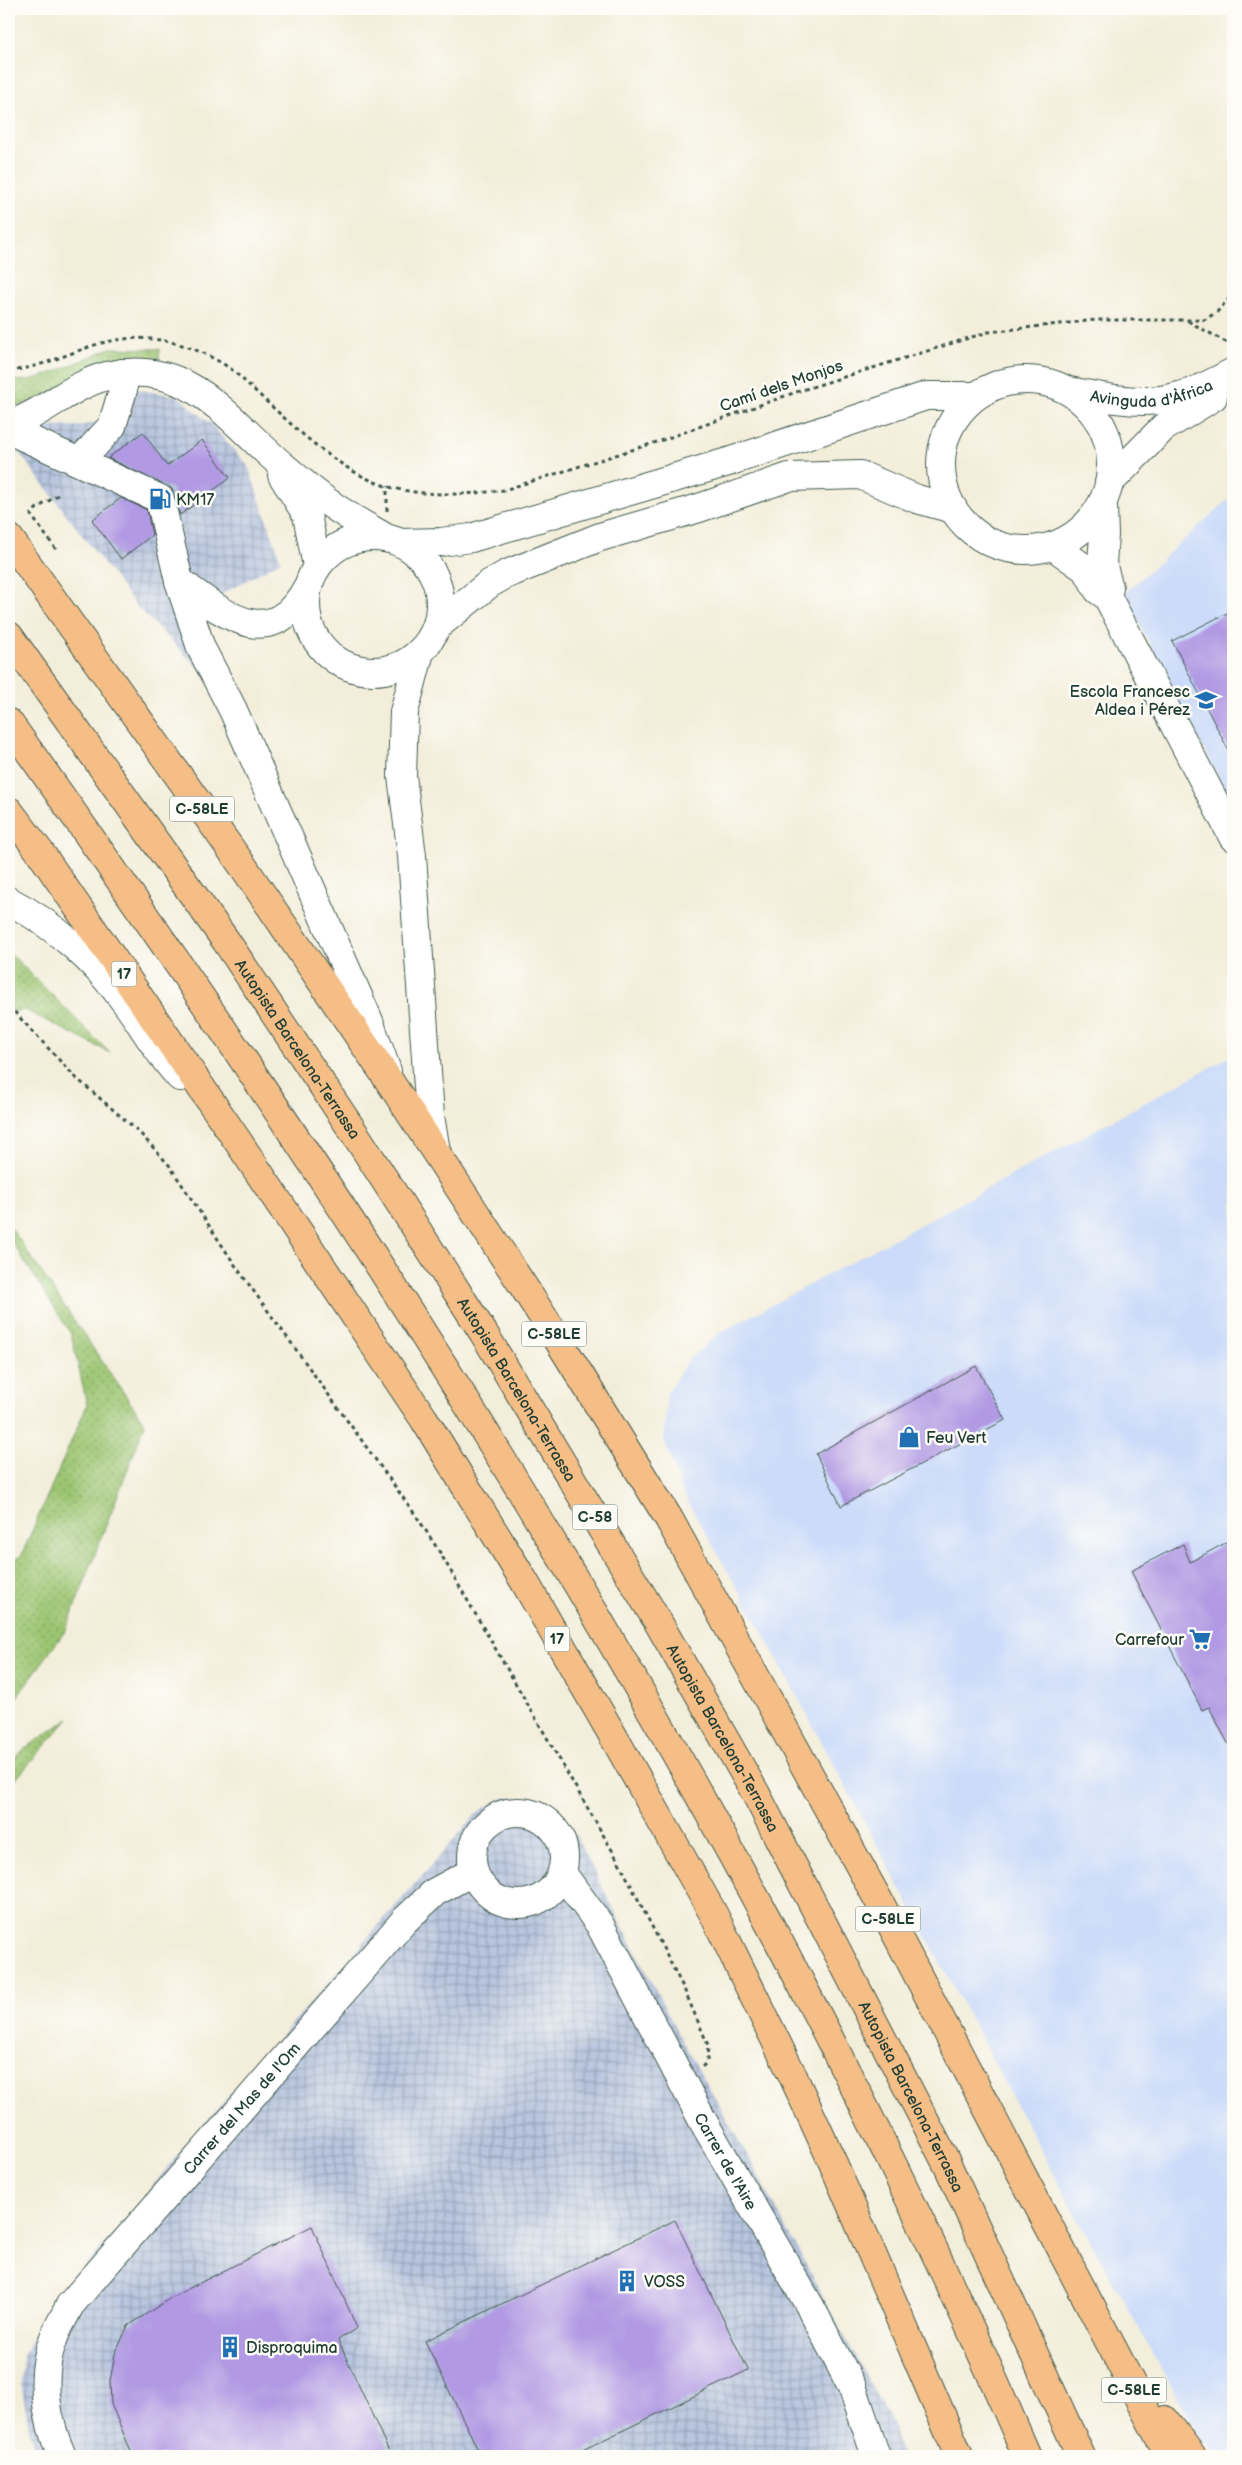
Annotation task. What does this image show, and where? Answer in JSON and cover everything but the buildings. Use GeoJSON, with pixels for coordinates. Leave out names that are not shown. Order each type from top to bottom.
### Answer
{"type":"FeatureCollection","features":[{"type":"Feature","properties":{"kind":"highway","name":"C-58LE"},"geometry":{"type":"LineString","coordinates":[[9,538],[245,869],[390,1082],[558,1338],[669,1519],[880,1903],[1169,2456]]}},
{"type":"Feature","properties":{"kind":"highway","name":"Autopista Barcelona-Terrassa"},"geometry":{"type":"LineString","coordinates":[[9,636],[226,942],[359,1140],[488,1341],[658,1622],[756,1794],[944,2158],[1081,2456]]}},
{"type":"Feature","properties":{"kind":"highway"},"geometry":{"type":"LineString","coordinates":[[9,723],[185,973],[328,1187],[438,1356],[616,1649],[712,1819],[810,2002],[976,2340],[1027,2456]]}},
{"type":"Feature","properties":{"kind":"highway","name":"17"},"geometry":{"type":"LineString","coordinates":[[9,811],[45,860],[237,1140],[424,1419],[528,1588],[712,1913],[792,2074],[833,2163]]}},
{"type":"Feature","properties":{"kind":"highway"},"geometry":{"type":"LineString","coordinates":[[833,2163],[938,2456]]}},
{"type":"Feature","properties":{"kind":"highway"},"geometry":{"type":"LineString","coordinates":[[833,2163],[959,2456]]}},
{"type":"Feature","properties":{"kind":"highway"},"geometry":{"type":"LineString","coordinates":[[1099,2324],[1171,2429],[1192,2456]]}},
{"type":"Feature","properties":{"kind":"street","name":"Avinguda d'Àfrica"},"geometry":{"type":"LineString","coordinates":[[1065,390],[1127,401],[1171,399],[1193,393],[1233,372]]}},
{"type":"Feature","properties":{"kind":"street"},"geometry":{"type":"LineString","coordinates":[[80,461],[112,426],[123,390],[122,373]]}},
{"type":"Feature","properties":{"kind":"street"},"geometry":{"type":"LineString","coordinates":[[9,425],[31,415],[97,378],[122,373],[142,373],[172,378],[195,388],[220,408],[267,453],[326,501],[419,555],[432,573],[440,604],[436,626]]}},
{"type":"Feature","properties":{"kind":"street"},"geometry":{"type":"LineString","coordinates":[[1106,494],[1076,534],[1053,546],[1029,550],[1005,548],[982,538],[963,522],[954,509],[945,491],[941,472],[941,455],[946,434],[959,412],[975,396],[994,386],[1015,380],[1035,380],[1052,384],[1085,403],[1103,428],[1111,458],[1106,494],[1102,563],[1109,588],[1107,596]]}},
{"type":"Feature","properties":{"kind":"street","name":"Avinguda d'Àfrica"},"geometry":{"type":"LineString","coordinates":[[1106,494],[1163,428],[1233,386]]}},
{"type":"Feature","properties":{"kind":"street"},"geometry":{"type":"LineString","coordinates":[[179,581],[220,611],[242,622],[270,624],[283,617],[298,603],[312,576],[332,550],[347,542],[363,538],[440,542],[481,535],[728,462],[926,396],[975,396]]}},
{"type":"Feature","properties":{"kind":"street"},"geometry":{"type":"LineString","coordinates":[[9,430],[160,499],[179,581],[201,648],[233,710],[369,1021],[390,1082]]}},
{"type":"Feature","properties":{"kind":"street"},"geometry":{"type":"LineString","coordinates":[[267,453],[307,515],[312,576],[306,605],[308,624],[320,646],[339,662],[350,667],[375,671],[400,666],[420,652]]}},
{"type":"Feature","properties":{"kind":"street"},"geometry":{"type":"LineString","coordinates":[[436,1151],[430,1116],[412,856],[402,776],[404,712],[420,652],[436,626],[489,584],[521,568],[600,537],[699,508],[789,477],[860,474],[917,499],[954,509]]}},
{"type":"Feature","properties":{"kind":"street"},"geometry":{"type":"LineString","coordinates":[[1053,546],[1087,570],[1098,590],[1107,596],[1233,837]]}},
{"type":"Feature","properties":{"kind":"street"},"geometry":{"type":"LineString","coordinates":[[9,901],[37,917],[61,935],[104,978],[125,1001],[173,1070],[237,1140]]}},
{"type":"Feature","properties":{"kind":"street"},"geometry":{"type":"LineString","coordinates":[[515,1812],[538,1817],[556,1832],[564,1853],[562,1873],[554,1888],[542,1898],[531,1903],[515,1904],[498,1900],[484,1890],[474,1871],[472,1852],[475,1840],[483,1828],[504,1814],[515,1812]]}},
{"type":"Feature","properties":{"kind":"street","name":"Carrer del Mas de l'Om"},"geometry":{"type":"LineString","coordinates":[[62,2456],[48,2410],[44,2374],[53,2339],[70,2305],[405,1920],[435,1892],[474,1871]]}},
{"type":"Feature","properties":{"kind":"street","name":"Carrer de l'Aire"},"geometry":{"type":"LineString","coordinates":[[562,1873],[600,1925],[683,2084],[770,2234],[853,2389],[876,2456]]}},
{"type":"Feature","properties":{"kind":"path"},"geometry":{"type":"LineString","coordinates":[[1188,321],[1204,320],[1217,312],[1233,294]]}},
{"type":"Feature","properties":{"kind":"path","name":"Camí dels Monjos"},"geometry":{"type":"LineString","coordinates":[[387,486],[438,492],[482,493],[504,490],[664,439],[799,391],[988,332],[1096,320],[1188,321]]}},
{"type":"Feature","properties":{"kind":"path"},"geometry":{"type":"LineString","coordinates":[[1188,321],[1233,346]]}},
{"type":"Feature","properties":{"kind":"path"},"geometry":{"type":"LineString","coordinates":[[58,495],[36,508],[31,515],[58,552]]}},
{"type":"Feature","properties":{"kind":"path"},"geometry":{"type":"LineString","coordinates":[[9,1006],[75,1077],[138,1131],[169,1165],[237,1268],[400,1491],[440,1551],[620,1864],[684,1989],[708,2045],[709,2053],[707,2062],[683,2084]]}},
{"type":"Feature","properties":{"kind":"shaded area"},"geometry":{"type":"Polygon","coordinates":[[[135,389],[177,396],[211,424],[248,466],[281,561],[222,594],[203,609],[220,660],[201,670],[137,607],[11,442],[23,421],[42,427],[81,426],[97,422],[112,405],[107,392],[135,389]]]}},
{"type":"Feature","properties":{"kind":"shaded area","name":"Escola Francesc Aldea i Pérez"},"geometry":{"type":"Polygon","coordinates":[[[1233,495],[1233,805],[1124,594],[1233,495]]]}},
{"type":"Feature","properties":{"kind":"shaded area"},"geometry":{"type":"Polygon","coordinates":[[[1233,1055],[1233,2456],[1216,2456],[1197,2433],[1069,2202],[768,1642],[682,1491],[664,1439],[667,1393],[688,1360],[720,1333],[1233,1055]]]}},
{"type":"Feature","properties":{"kind":"shaded area"},"geometry":{"type":"Polygon","coordinates":[[[503,1798],[535,1799],[558,1812],[577,1838],[679,2035],[746,2153],[894,2428],[902,2456],[40,2456],[30,2435],[21,2382],[23,2355],[54,2301],[120,2226],[184,2147],[479,1811],[503,1798]]]}},
{"type":"Feature","properties":{"kind":"green space"},"geometry":{"type":"Polygon","coordinates":[[[110,348],[160,349],[159,359],[121,358],[102,364],[40,398],[9,409],[9,380],[21,381],[46,375],[110,348]]]}},
{"type":"Feature","properties":{"kind":"green space"},"geometry":{"type":"Polygon","coordinates":[[[9,952],[110,1053],[25,1010],[9,1012],[9,952]]]}},
{"type":"Feature","properties":{"kind":"green space"},"geometry":{"type":"Polygon","coordinates":[[[9,1225],[145,1424],[66,1630],[9,1708],[9,1566],[21,1556],[87,1405],[71,1334],[9,1237],[9,1225]]]}},
{"type":"Feature","properties":{"kind":"green space"},"geometry":{"type":"Polygon","coordinates":[[[69,1718],[9,1787],[9,1765],[23,1750],[69,1718]]]}},
{"type":"Feature","properties":{"kind":"place","name":"KM17"},"geometry":{"type":"Point","coordinates":[160,499]}},
{"type":"Feature","properties":{"kind":"place","name":"Escola Francesc Aldea i Pérez"},"geometry":{"type":"Point","coordinates":[1206,700]}},
{"type":"Feature","properties":{"kind":"place","name":"Feu Vert"},"geometry":{"type":"Point","coordinates":[909,1437]}},
{"type":"Feature","properties":{"kind":"place","name":"Carrefour"},"geometry":{"type":"Point","coordinates":[1200,1639]}},
{"type":"Feature","properties":{"kind":"place","name":"VOSS"},"geometry":{"type":"Point","coordinates":[627,2281]}},
{"type":"Feature","properties":{"kind":"place","name":"Disproquima"},"geometry":{"type":"Point","coordinates":[230,2347]}}]}
